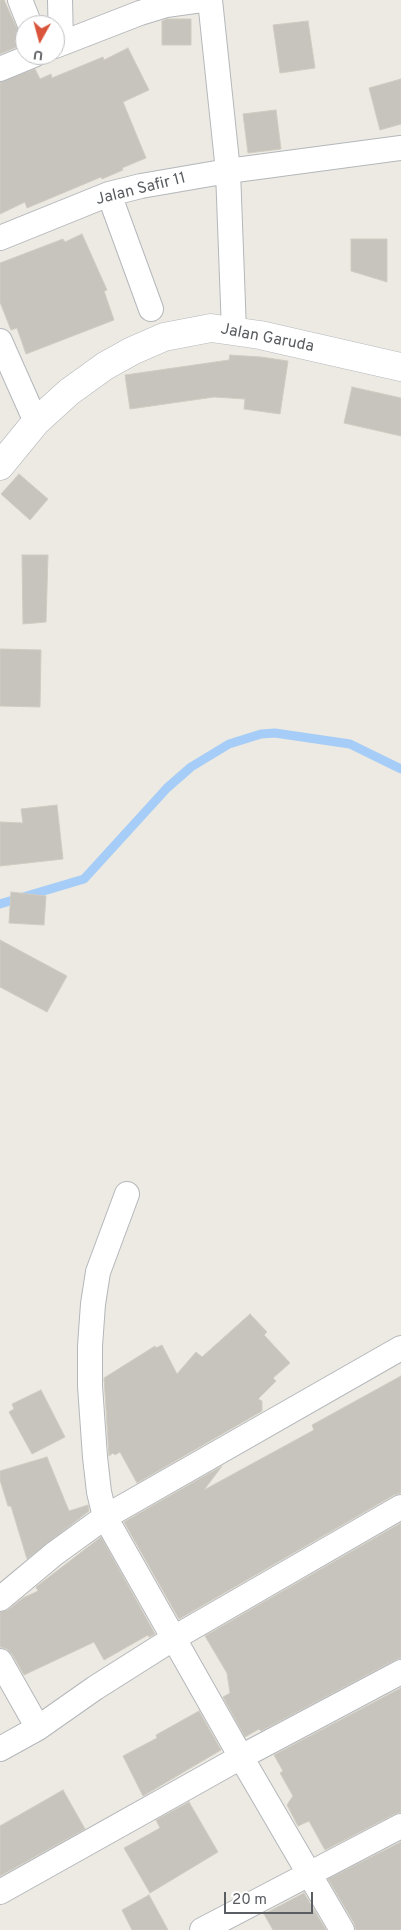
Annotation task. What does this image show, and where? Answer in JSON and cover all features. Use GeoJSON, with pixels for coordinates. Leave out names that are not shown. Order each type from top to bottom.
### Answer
{"type":"FeatureCollection","features":[{"type":"Feature","properties":{"kind":"street"},"geometry":{"type":"LineString","coordinates":[[20,0],[26,15]]}},
{"type":"Feature","properties":{"kind":"street"},"geometry":{"type":"LineString","coordinates":[[59,15],[60,0]]}},
{"type":"Feature","properties":{"kind":"street"},"geometry":{"type":"LineString","coordinates":[[65,41],[166,5],[202,0]]}},
{"type":"Feature","properties":{"kind":"street"},"geometry":{"type":"LineString","coordinates":[[210,0],[228,171],[234,331]]}},
{"type":"Feature","properties":{"kind":"street"},"geometry":{"type":"LineString","coordinates":[[0,69],[15,63]]}},
{"type":"Feature","properties":{"kind":"street","name":"Jalan Safir 11"},"geometry":{"type":"LineString","coordinates":[[0,238],[109,194],[141,186],[228,171],[401,148]]}},
{"type":"Feature","properties":{"kind":"street"},"geometry":{"type":"LineString","coordinates":[[109,194],[151,309]]}},
{"type":"Feature","properties":{"kind":"street","name":"Jalan Garuda"},"geometry":{"type":"LineString","coordinates":[[0,466],[36,422],[77,387],[105,366],[132,350],[164,337],[211,328],[260,335],[401,367]]}},
{"type":"Feature","properties":{"kind":"street"},"geometry":{"type":"LineString","coordinates":[[0,341],[36,422]]}},
{"type":"Feature","properties":{"kind":"street"},"geometry":{"type":"LineString","coordinates":[[127,1194],[98,1272],[93,1304],[90,1346],[90,1386],[98,1492],[105,1517],[342,1930]]}},
{"type":"Feature","properties":{"kind":"street"},"geometry":{"type":"LineString","coordinates":[[0,1599],[54,1554],[105,1517],[401,1348]]}},
{"type":"Feature","properties":{"kind":"street"},"geometry":{"type":"LineString","coordinates":[[0,1749],[38,1728],[95,1688],[174,1638],[401,1507]]}},
{"type":"Feature","properties":{"kind":"street"},"geometry":{"type":"LineString","coordinates":[[0,1661],[38,1728]]}},
{"type":"Feature","properties":{"kind":"street"},"geometry":{"type":"LineString","coordinates":[[0,1892],[241,1757],[401,1672]]}},
{"type":"Feature","properties":{"kind":"street"},"geometry":{"type":"LineString","coordinates":[[202,1930],[401,1826]]}},
{"type":"Feature","properties":{"kind":"building"},"geometry":{"type":"Polygon","coordinates":[[[0,0],[4,0],[15,24],[15,48],[0,54],[0,0]]]}},
{"type":"Feature","properties":{"kind":"building"},"geometry":{"type":"Polygon","coordinates":[[[167,19],[191,19],[191,45],[162,45],[162,21],[167,19]]]}},
{"type":"Feature","properties":{"kind":"building"},"geometry":{"type":"Polygon","coordinates":[[[308,21],[315,68],[280,73],[273,25],[308,21]]]}},
{"type":"Feature","properties":{"kind":"building"},"geometry":{"type":"Polygon","coordinates":[[[128,48],[149,90],[123,102],[146,158],[102,179],[101,177],[27,208],[25,202],[0,214],[0,82],[35,69],[40,79],[51,74],[52,78],[103,57],[104,60],[128,48]]]}},
{"type":"Feature","properties":{"kind":"building"},"geometry":{"type":"Polygon","coordinates":[[[401,79],[401,124],[380,130],[369,88],[401,79]]]}},
{"type":"Feature","properties":{"kind":"building"},"geometry":{"type":"Polygon","coordinates":[[[276,110],[281,149],[248,153],[243,114],[276,110]]]}},
{"type":"Feature","properties":{"kind":"building"},"geometry":{"type":"Polygon","coordinates":[[[82,234],[107,290],[104,291],[114,320],[26,354],[17,328],[11,330],[0,302],[0,263],[63,239],[65,242],[82,234]]]}},
{"type":"Feature","properties":{"kind":"building"},"geometry":{"type":"Polygon","coordinates":[[[351,239],[387,239],[387,282],[351,271],[351,239]]]}},
{"type":"Feature","properties":{"kind":"building"},"geometry":{"type":"Polygon","coordinates":[[[230,355],[288,361],[280,414],[244,409],[245,399],[214,397],[130,409],[125,375],[229,360],[230,355]]]}},
{"type":"Feature","properties":{"kind":"building"},"geometry":{"type":"Polygon","coordinates":[[[352,387],[401,398],[401,436],[344,423],[352,387]]]}},
{"type":"Feature","properties":{"kind":"building"},"geometry":{"type":"Polygon","coordinates":[[[19,474],[48,499],[30,520],[1,494],[19,474]]]}},
{"type":"Feature","properties":{"kind":"building"},"geometry":{"type":"Polygon","coordinates":[[[22,555],[48,555],[46,622],[23,624],[22,555]]]}},
{"type":"Feature","properties":{"kind":"building"},"geometry":{"type":"Polygon","coordinates":[[[0,649],[41,650],[40,707],[0,706],[0,649]]]}},
{"type":"Feature","properties":{"kind":"building"},"geometry":{"type":"Polygon","coordinates":[[[57,805],[63,859],[0,866],[0,822],[23,823],[21,809],[57,805]]]}},
{"type":"Feature","properties":{"kind":"building"},"geometry":{"type":"Polygon","coordinates":[[[11,892],[46,896],[44,925],[9,923],[11,892]]]}},
{"type":"Feature","properties":{"kind":"building"},"geometry":{"type":"Polygon","coordinates":[[[0,940],[67,976],[47,1012],[0,987],[0,940]]]}},
{"type":"Feature","properties":{"kind":"building"},"geometry":{"type":"Polygon","coordinates":[[[250,1314],[267,1332],[264,1335],[290,1363],[273,1378],[276,1381],[258,1399],[262,1401],[262,1411],[137,1483],[120,1452],[109,1456],[104,1378],[155,1346],[156,1348],[162,1345],[177,1374],[196,1352],[202,1357],[250,1314]]]}},
{"type":"Feature","properties":{"kind":"building"},"geometry":{"type":"Polygon","coordinates":[[[401,1376],[401,1493],[394,1495],[179,1619],[124,1522],[222,1466],[204,1490],[314,1430],[312,1425],[401,1376]]]}},
{"type":"Feature","properties":{"kind":"building"},"geometry":{"type":"Polygon","coordinates":[[[41,1390],[65,1437],[32,1454],[9,1412],[14,1409],[12,1404],[41,1390]]]}},
{"type":"Feature","properties":{"kind":"building"},"geometry":{"type":"Polygon","coordinates":[[[47,1457],[69,1511],[88,1505],[89,1511],[27,1559],[11,1506],[8,1506],[0,1480],[0,1471],[47,1457]]]}},
{"type":"Feature","properties":{"kind":"building"},"geometry":{"type":"Polygon","coordinates":[[[401,1523],[401,1658],[261,1731],[259,1729],[245,1737],[223,1697],[230,1693],[227,1673],[205,1636],[401,1523]]]}},
{"type":"Feature","properties":{"kind":"building"},"geometry":{"type":"Polygon","coordinates":[[[101,1537],[155,1634],[149,1637],[148,1635],[104,1660],[94,1642],[24,1675],[12,1654],[7,1649],[0,1647],[0,1612],[8,1610],[23,1598],[38,1591],[36,1587],[101,1537]]]}},
{"type":"Feature","properties":{"kind":"building"},"geometry":{"type":"Polygon","coordinates":[[[401,1688],[401,1812],[325,1850],[309,1821],[298,1826],[287,1805],[293,1796],[280,1773],[283,1771],[274,1755],[401,1688]]]}},
{"type":"Feature","properties":{"kind":"building"},"geometry":{"type":"Polygon","coordinates":[[[199,1711],[221,1750],[143,1796],[123,1756],[157,1738],[156,1735],[199,1711]]]}},
{"type":"Feature","properties":{"kind":"building"},"geometry":{"type":"Polygon","coordinates":[[[63,1790],[85,1829],[0,1876],[0,1826],[63,1790]]]}},
{"type":"Feature","properties":{"kind":"building"},"geometry":{"type":"Polygon","coordinates":[[[189,1802],[218,1852],[150,1893],[124,1848],[160,1828],[156,1820],[189,1802]]]}},
{"type":"Feature","properties":{"kind":"building"},"geometry":{"type":"Polygon","coordinates":[[[401,1842],[401,1930],[356,1930],[354,1923],[328,1879],[401,1842]]]}},
{"type":"Feature","properties":{"kind":"building"},"geometry":{"type":"Polygon","coordinates":[[[304,1893],[326,1930],[273,1930],[264,1914],[304,1893]]]}},
{"type":"Feature","properties":{"kind":"building"},"geometry":{"type":"Polygon","coordinates":[[[149,1895],[168,1930],[132,1930],[122,1910],[149,1895]]]}},
{"type":"Feature","properties":{"kind":"waterway"},"geometry":{"type":"LineString","coordinates":[[0,904],[84,879],[167,788],[191,767],[229,744],[261,734],[275,733],[350,744],[401,769]]}}]}
